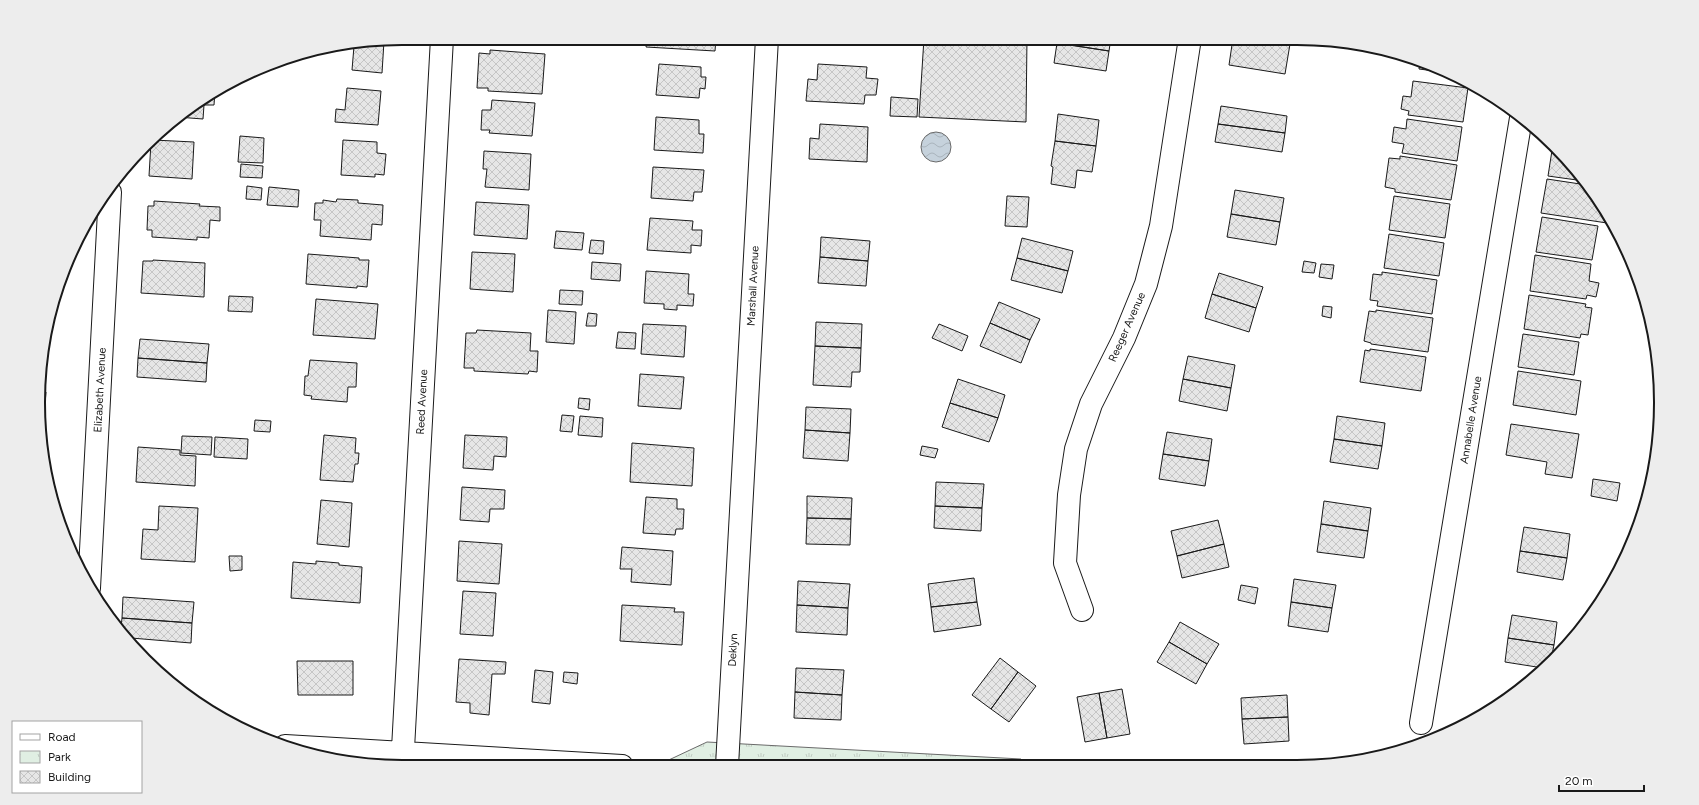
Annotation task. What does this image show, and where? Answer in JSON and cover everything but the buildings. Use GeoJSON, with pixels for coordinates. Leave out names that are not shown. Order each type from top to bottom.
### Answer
{"type":"FeatureCollection","features":[{"type":"Feature","properties":{"kind":"street","name":"Reed Avenue"},"geometry":{"type":"LineString","coordinates":[[402,760],[442,45]]}},
{"type":"Feature","properties":{"kind":"street","name":"Marshall Avenue"},"geometry":{"type":"LineString","coordinates":[[740,534],[767,45]]}},
{"type":"Feature","properties":{"kind":"street","name":"Reeger Avenue"},"geometry":{"type":"LineString","coordinates":[[1082,610],[1065,563],[1068,496],[1076,449],[1091,404],[1124,338],[1146,284],[1161,226],[1189,45]]}},
{"type":"Feature","properties":{"kind":"street","name":"Annabelle Avenue"},"geometry":{"type":"LineString","coordinates":[[1421,723],[1520,124]]}},
{"type":"Feature","properties":{"kind":"street","name":"Elizabeth Avenue"},"geometry":{"type":"LineString","coordinates":[[90,575],[110,198]]}},
{"type":"Feature","properties":{"kind":"street","name":"Deklyn"},"geometry":{"type":"LineString","coordinates":[[726,760],[740,534]]}},
{"type":"Feature","properties":{"kind":"street"},"geometry":{"type":"LineString","coordinates":[[320,750],[402,760]]}},
{"type":"Feature","properties":{"kind":"green space"},"geometry":{"type":"Polygon","coordinates":[[[707,742],[1021,759],[1021,760],[669,760],[707,742]]]}},
{"type":"Feature","properties":{"kind":"water"},"geometry":{"type":"Polygon","coordinates":[[[936,132],[947,136],[951,147],[947,158],[936,162],[925,158],[921,147],[925,136],[936,132]]]}}]}
